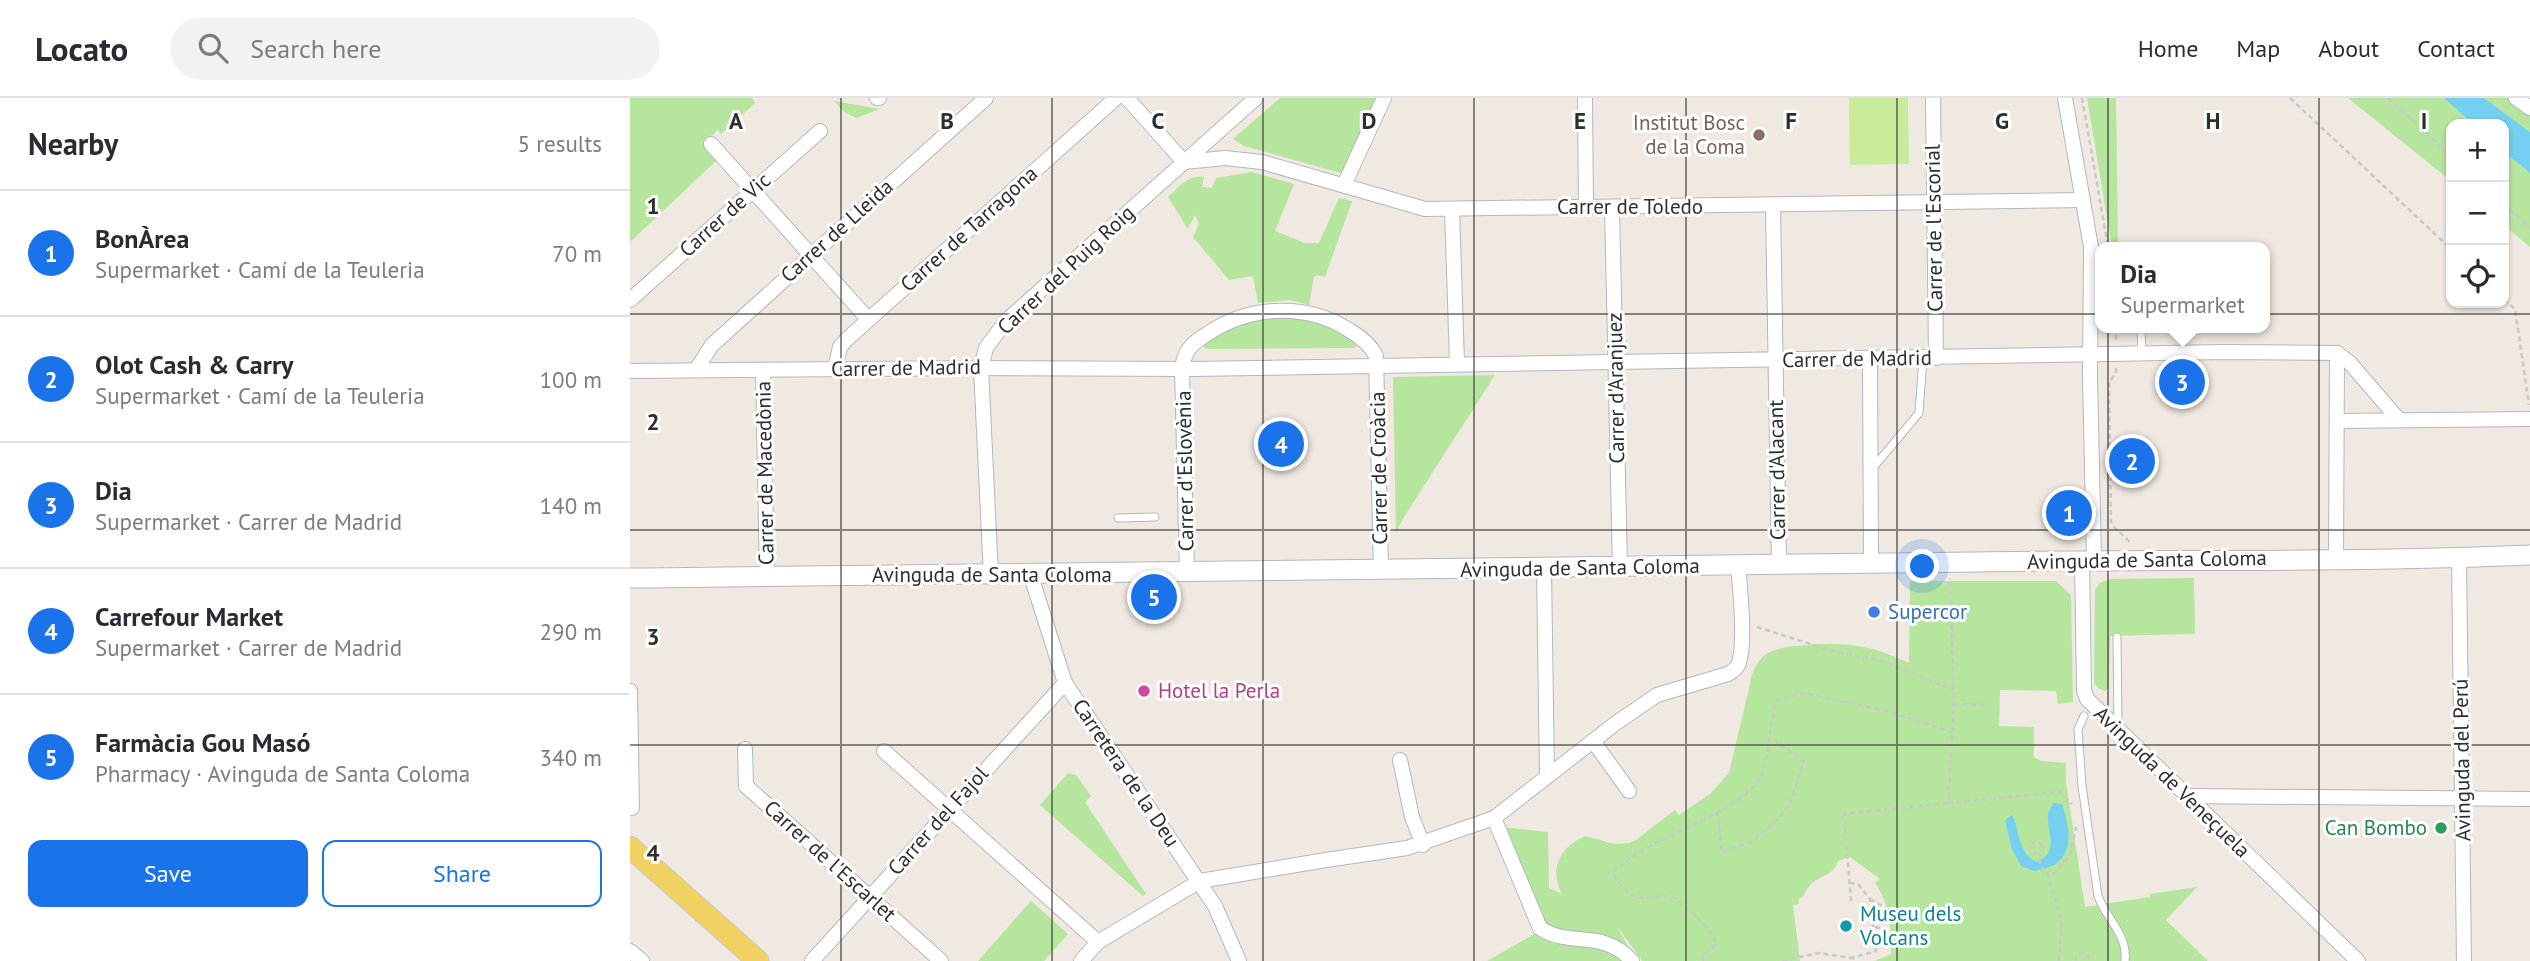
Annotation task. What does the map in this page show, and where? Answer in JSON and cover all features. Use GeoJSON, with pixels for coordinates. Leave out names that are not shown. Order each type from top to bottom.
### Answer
{"type":"FeatureCollection","features":[{"type":"Feature","properties":{"kind":"main road","name":"Avinguda de Santa Coloma"},"geometry":{"type":"LineString","coordinates":[[630,578],[1031,576],[2530,555]]}},
{"type":"Feature","properties":{"kind":"main road"},"geometry":{"type":"LineString","coordinates":[[630,848],[758,961]]}},
{"type":"Feature","properties":{"kind":"street","name":"Carrer de Lleida"},"geometry":{"type":"LineString","coordinates":[[696,370],[712,345],[986,98]]}},
{"type":"Feature","properties":{"kind":"street","name":"Carrer de Tarragona"},"geometry":{"type":"LineString","coordinates":[[835,369],[840,347],[868,319],[1115,98]]}},
{"type":"Feature","properties":{"kind":"street"},"geometry":{"type":"LineString","coordinates":[[1127,98],[1184,162]]}},
{"type":"Feature","properties":{"kind":"street","name":"Carrer del Puig Roig"},"geometry":{"type":"LineString","coordinates":[[991,576],[982,368],[986,348],[1006,321],[1256,98]]}},
{"type":"Feature","properties":{"kind":"street"},"geometry":{"type":"LineString","coordinates":[[1344,185],[1384,98]]}},
{"type":"Feature","properties":{"kind":"street"},"geometry":{"type":"LineString","coordinates":[[1585,98],[1586,207]]}},
{"type":"Feature","properties":{"kind":"street","name":"Carrer de l'Escorial"},"geometry":{"type":"LineString","coordinates":[[1929,358],[1933,98]]}},
{"type":"Feature","properties":{"kind":"street","name":"Avinguda de Veneçuela"},"geometry":{"type":"LineString","coordinates":[[2065,98],[2091,247],[2084,690],[2087,699],[2358,961]]}},
{"type":"Feature","properties":{"kind":"street"},"geometry":{"type":"LineString","coordinates":[[2516,98],[2530,108]]}},
{"type":"Feature","properties":{"kind":"street","name":"Carrer de Vic"},"geometry":{"type":"LineString","coordinates":[[630,300],[820,131]]}},
{"type":"Feature","properties":{"kind":"street"},"geometry":{"type":"LineString","coordinates":[[711,144],[868,319]]}},
{"type":"Feature","properties":{"kind":"street","name":"Carrer de Toledo"},"geometry":{"type":"LineString","coordinates":[[1184,162],[1225,158],[1262,162],[1425,209],[2083,200]]}},
{"type":"Feature","properties":{"kind":"street","name":"Carrer d'Alacant"},"geometry":{"type":"LineString","coordinates":[[1773,206],[1779,565]]}},
{"type":"Feature","properties":{"kind":"street","name":"Carrer d'Aranjuez"},"geometry":{"type":"LineString","coordinates":[[1612,207],[1620,568]]}},
{"type":"Feature","properties":{"kind":"street"},"geometry":{"type":"LineString","coordinates":[[1452,209],[1457,363]]}},
{"type":"Feature","properties":{"kind":"street"},"geometry":{"type":"LineString","coordinates":[[1182,368],[1184,354],[1207,334],[1238,317],[1274,311],[1301,312],[1338,323],[1370,346],[1378,365]]}},
{"type":"Feature","properties":{"kind":"street"},"geometry":{"type":"LineString","coordinates":[[2337,353],[2350,363],[2399,420]]}},
{"type":"Feature","properties":{"kind":"street"},"geometry":{"type":"LineString","coordinates":[[2336,559],[2337,353]]}},
{"type":"Feature","properties":{"kind":"street","name":"Carrer de Madrid"},"geometry":{"type":"LineString","coordinates":[[630,371],[1182,368],[2337,353]]}},
{"type":"Feature","properties":{"kind":"street"},"geometry":{"type":"LineString","coordinates":[[1870,358],[1871,564]]}},
{"type":"Feature","properties":{"kind":"street","name":"Carrer de Croàcia"},"geometry":{"type":"LineString","coordinates":[[1378,365],[1381,571]]}},
{"type":"Feature","properties":{"kind":"street","name":"Carrer d'Eslovènia"},"geometry":{"type":"LineString","coordinates":[[1182,368],[1187,573]]}},
{"type":"Feature","properties":{"kind":"street","name":"Carrer de Macedònia"},"geometry":{"type":"LineString","coordinates":[[763,370],[766,577]]}},
{"type":"Feature","properties":{"kind":"street"},"geometry":{"type":"LineString","coordinates":[[2337,421],[2530,419]]}},
{"type":"Feature","properties":{"kind":"street","name":"Avinguda del Perú"},"geometry":{"type":"LineString","coordinates":[[2459,558],[2464,961]]}},
{"type":"Feature","properties":{"kind":"street"},"geometry":{"type":"LineString","coordinates":[[1081,961],[1098,942],[1200,881],[1423,845],[1494,818],[1657,695],[1728,674],[1736,669],[1742,643],[1738,566]]}},
{"type":"Feature","properties":{"kind":"street"},"geometry":{"type":"LineString","coordinates":[[1544,569],[1547,776]]}},
{"type":"Feature","properties":{"kind":"street","name":"Carretera de la Deu"},"geometry":{"type":"LineString","coordinates":[[1031,576],[1065,682],[1200,881],[1215,906],[1239,961]]}},
{"type":"Feature","properties":{"kind":"street","name":"Carrer del Fajol"},"geometry":{"type":"LineString","coordinates":[[812,961],[1065,682]]}},
{"type":"Feature","properties":{"kind":"street"},"geometry":{"type":"LineString","coordinates":[[630,691],[632,808]]}},
{"type":"Feature","properties":{"kind":"street"},"geometry":{"type":"LineString","coordinates":[[1593,741],[1629,791]]}},
{"type":"Feature","properties":{"kind":"street","name":"Carrer de l'Escarlet"},"geometry":{"type":"LineString","coordinates":[[745,749],[746,786],[941,961]]}},
{"type":"Feature","properties":{"kind":"street"},"geometry":{"type":"LineString","coordinates":[[884,751],[1098,942]]}},
{"type":"Feature","properties":{"kind":"street"},"geometry":{"type":"LineString","coordinates":[[1401,760],[1412,817],[1423,845]]}},
{"type":"Feature","properties":{"kind":"street"},"geometry":{"type":"LineString","coordinates":[[2186,796],[2530,799]]}},
{"type":"Feature","properties":{"kind":"street"},"geometry":{"type":"LineString","coordinates":[[1494,818],[1540,928],[1549,933],[1606,943],[1622,950],[1632,961]]}},
{"type":"Feature","properties":{"kind":"street"},"geometry":{"type":"LineString","coordinates":[[630,951],[642,961]]}},
{"type":"Feature","properties":{"kind":"lane"},"geometry":{"type":"LineString","coordinates":[[2141,333],[2142,354]]}},
{"type":"Feature","properties":{"kind":"lane"},"geometry":{"type":"LineString","coordinates":[[1869,472],[1919,413],[1929,358]]}},
{"type":"Feature","properties":{"kind":"lane"},"geometry":{"type":"LineString","coordinates":[[1118,518],[1155,517]]}},
{"type":"Feature","properties":{"kind":"lane"},"geometry":{"type":"LineString","coordinates":[[2117,637],[2118,730]]}},
{"type":"Feature","properties":{"kind":"lane"},"geometry":{"type":"LineString","coordinates":[[2084,716],[2078,729],[2082,786],[2098,896],[2102,908],[2118,928],[2126,951],[2125,961]]}},
{"type":"Feature","properties":{"kind":"path"},"geometry":{"type":"LineString","coordinates":[[2082,98],[2107,242]]}},
{"type":"Feature","properties":{"kind":"path"},"geometry":{"type":"LineString","coordinates":[[2290,98],[2447,245]]}},
{"type":"Feature","properties":{"kind":"path"},"geometry":{"type":"LineString","coordinates":[[2388,98],[2446,151]]}},
{"type":"Feature","properties":{"kind":"path"},"geometry":{"type":"LineString","coordinates":[[2509,209],[2530,229]]}},
{"type":"Feature","properties":{"kind":"path"},"geometry":{"type":"LineString","coordinates":[[2509,304],[2515,309],[2530,412]]}},
{"type":"Feature","properties":{"kind":"path"},"geometry":{"type":"LineString","coordinates":[[2116,333],[2116,373],[2109,382],[2111,521],[2130,543],[2133,560]]}},
{"type":"Feature","properties":{"kind":"path"},"geometry":{"type":"LineString","coordinates":[[1948,803],[1954,704],[1950,563]]}},
{"type":"Feature","properties":{"kind":"path"},"geometry":{"type":"LineString","coordinates":[[1741,621],[1813,645],[1879,660],[1954,690]]}},
{"type":"Feature","properties":{"kind":"path"},"geometry":{"type":"LineString","coordinates":[[1703,961],[1703,956],[1717,943],[1710,930],[1696,915],[1670,895],[1641,900],[1627,894],[1612,873],[1642,850],[1737,801],[1759,779],[1770,738],[1771,715],[1777,700],[1803,693],[1886,711],[1952,732]]}},
{"type":"Feature","properties":{"kind":"path"},"geometry":{"type":"LineString","coordinates":[[1954,704],[1985,705]]}},
{"type":"Feature","properties":{"kind":"path"},"geometry":{"type":"LineString","coordinates":[[1717,811],[1723,852],[1752,842],[1778,819],[1790,804],[1804,761],[1770,738]]}},
{"type":"Feature","properties":{"kind":"path"},"geometry":{"type":"LineString","coordinates":[[1851,901],[1844,814],[2059,792],[2074,806]]}},
{"type":"Feature","properties":{"kind":"path"},"geometry":{"type":"LineString","coordinates":[[2049,874],[2055,873],[2070,855],[2076,828],[2075,817]]}},
{"type":"Feature","properties":{"kind":"path"},"geometry":{"type":"LineString","coordinates":[[2038,853],[2043,870],[2049,874],[2062,921],[2058,961]]}},
{"type":"Feature","properties":{"kind":"path"},"geometry":{"type":"LineString","coordinates":[[1849,883],[1858,884],[1870,899],[1884,907],[1909,912]]}},
{"type":"Feature","properties":{"kind":"path"},"geometry":{"type":"LineString","coordinates":[[1782,961],[1818,953],[1852,960],[1876,951],[1870,899]]}},
{"type":"Feature","properties":{"kind":"path"},"geometry":{"type":"LineString","coordinates":[[1874,926],[1903,947]]}},
{"type":"Feature","properties":{"kind":"path"},"geometry":{"type":"LineString","coordinates":[[2076,961],[2080,953],[2086,953],[2090,961]]}},
{"type":"Feature","properties":{"kind":"path"},"geometry":{"type":"LineString","coordinates":[[1864,955],[1866,960]]}},
{"type":"Feature","properties":{"kind":"green space"},"geometry":{"type":"Polygon","coordinates":[[[630,98],[752,98],[755,103],[721,134],[718,130],[703,143],[716,161],[630,242],[630,98]]]}},
{"type":"Feature","properties":{"kind":"green space"},"geometry":{"type":"Polygon","coordinates":[[[1280,98],[1377,98],[1341,173],[1244,146],[1233,139],[1280,98]]]}},
{"type":"Feature","properties":{"kind":"green space"},"geometry":{"type":"Polygon","coordinates":[[[1849,98],[1908,98],[1909,164],[1850,165],[1849,98]]]}},
{"type":"Feature","properties":{"kind":"green space"},"geometry":{"type":"Polygon","coordinates":[[[2087,98],[2116,98],[2118,242],[2111,242],[2087,98]]]}},
{"type":"Feature","properties":{"kind":"green space"},"geometry":{"type":"Polygon","coordinates":[[[2348,98],[2444,98],[2467,119],[2446,119],[2446,177],[2348,98]]]}},
{"type":"Feature","properties":{"kind":"green space"},"geometry":{"type":"Polygon","coordinates":[[[2484,98],[2530,98],[2530,132],[2484,98]]]}},
{"type":"Feature","properties":{"kind":"green space"},"geometry":{"type":"Polygon","coordinates":[[[834,101],[880,109],[856,118],[843,111],[834,101]]]}},
{"type":"Feature","properties":{"kind":"green space"},"geometry":{"type":"Polygon","coordinates":[[[2509,156],[2530,173],[2530,247],[2509,229],[2509,156]]]}},
{"type":"Feature","properties":{"kind":"green space"},"geometry":{"type":"Polygon","coordinates":[[[1252,172],[1294,184],[1275,231],[1305,243],[1319,243],[1339,198],[1352,201],[1325,277],[1314,277],[1309,305],[1290,300],[1258,303],[1253,276],[1229,280],[1193,237],[1199,224],[1195,215],[1188,229],[1168,197],[1184,182],[1193,178],[1204,177],[1202,187],[1212,188],[1216,178],[1252,172]]]}},
{"type":"Feature","properties":{"kind":"green space"},"geometry":{"type":"Polygon","coordinates":[[[1292,316],[1328,324],[1358,342],[1355,348],[1206,349],[1202,345],[1224,331],[1245,323],[1292,316]]]}},
{"type":"Feature","properties":{"kind":"green space"},"geometry":{"type":"Polygon","coordinates":[[[1495,375],[1404,517],[1396,533],[1393,377],[1495,375]]]}},
{"type":"Feature","properties":{"kind":"green space"},"geometry":{"type":"Polygon","coordinates":[[[2194,578],[2195,634],[2110,636],[2109,688],[2105,691],[2098,688],[2094,683],[2095,590],[2100,583],[2110,579],[2194,578]]]}},
{"type":"Feature","properties":{"kind":"green space"},"geometry":{"type":"Polygon","coordinates":[[[1910,581],[2056,581],[2071,595],[2073,702],[2058,704],[2056,691],[2000,690],[1999,726],[2034,727],[2034,757],[2041,761],[2066,763],[2066,782],[2085,907],[2197,887],[2166,920],[2208,961],[1875,961],[1891,954],[1887,908],[1875,883],[1880,879],[1850,857],[1838,861],[1831,871],[1811,884],[1803,897],[1799,898],[1799,904],[1793,905],[1800,961],[1642,961],[1617,926],[1636,961],[1487,961],[1536,933],[1502,827],[1548,832],[1549,888],[1562,894],[1556,876],[1559,859],[1577,840],[1585,836],[1615,844],[1636,840],[1675,810],[1679,815],[1710,794],[1729,773],[1752,676],[1758,662],[1765,655],[1787,647],[1842,644],[1875,650],[1909,663],[1910,581]]]}},
{"type":"Feature","properties":{"kind":"green space"},"geometry":{"type":"Polygon","coordinates":[[[1068,773],[1076,775],[1091,796],[1085,802],[1146,894],[1143,896],[1040,805],[1068,773]]]}},
{"type":"Feature","properties":{"kind":"green space"},"geometry":{"type":"Polygon","coordinates":[[[1031,901],[1068,934],[1044,961],[978,961],[1031,901]]]}},
{"type":"Feature","properties":{"kind":"water"},"geometry":{"type":"Polygon","coordinates":[[[2444,98],[2484,98],[2530,132],[2530,173],[2509,156],[2509,119],[2467,119],[2444,98]]]}},
{"type":"Feature","properties":{"kind":"water"},"geometry":{"type":"Polygon","coordinates":[[[2053,803],[2062,804],[2068,827],[2068,843],[2063,857],[2050,867],[2035,871],[2021,866],[2012,849],[2005,820],[2012,815],[2026,853],[2036,862],[2044,858],[2050,847],[2048,814],[2053,803]]]}},
{"type":"Feature","properties":{"kind":"place","name":"Institut Bosc de la Coma"},"geometry":{"type":"Point","coordinates":[1759,135]}},
{"type":"Feature","properties":{"kind":"place","name":"Dia"},"geometry":{"type":"Point","coordinates":[2182,382]}},
{"type":"Feature","properties":{"kind":"place","name":"Carrefour Market"},"geometry":{"type":"Point","coordinates":[1281,444]}},
{"type":"Feature","properties":{"kind":"place","name":"Olot Cash & Carry"},"geometry":{"type":"Point","coordinates":[2132,461]}},
{"type":"Feature","properties":{"kind":"place","name":"BonÀrea"},"geometry":{"type":"Point","coordinates":[2069,513]}},
{"type":"Feature","properties":{"kind":"place","name":"Farmàcia Gou Masó"},"geometry":{"type":"Point","coordinates":[1154,597]}},
{"type":"Feature","properties":{"kind":"place","name":"Supercor"},"geometry":{"type":"Point","coordinates":[1874,612]}},
{"type":"Feature","properties":{"kind":"place","name":"Hotel la Perla"},"geometry":{"type":"Point","coordinates":[1144,691]}},
{"type":"Feature","properties":{"kind":"place","name":"Can Bombo"},"geometry":{"type":"Point","coordinates":[2441,828]}},
{"type":"Feature","properties":{"kind":"place","name":"Museu dels Volcans"},"geometry":{"type":"Point","coordinates":[1846,926]}}]}
